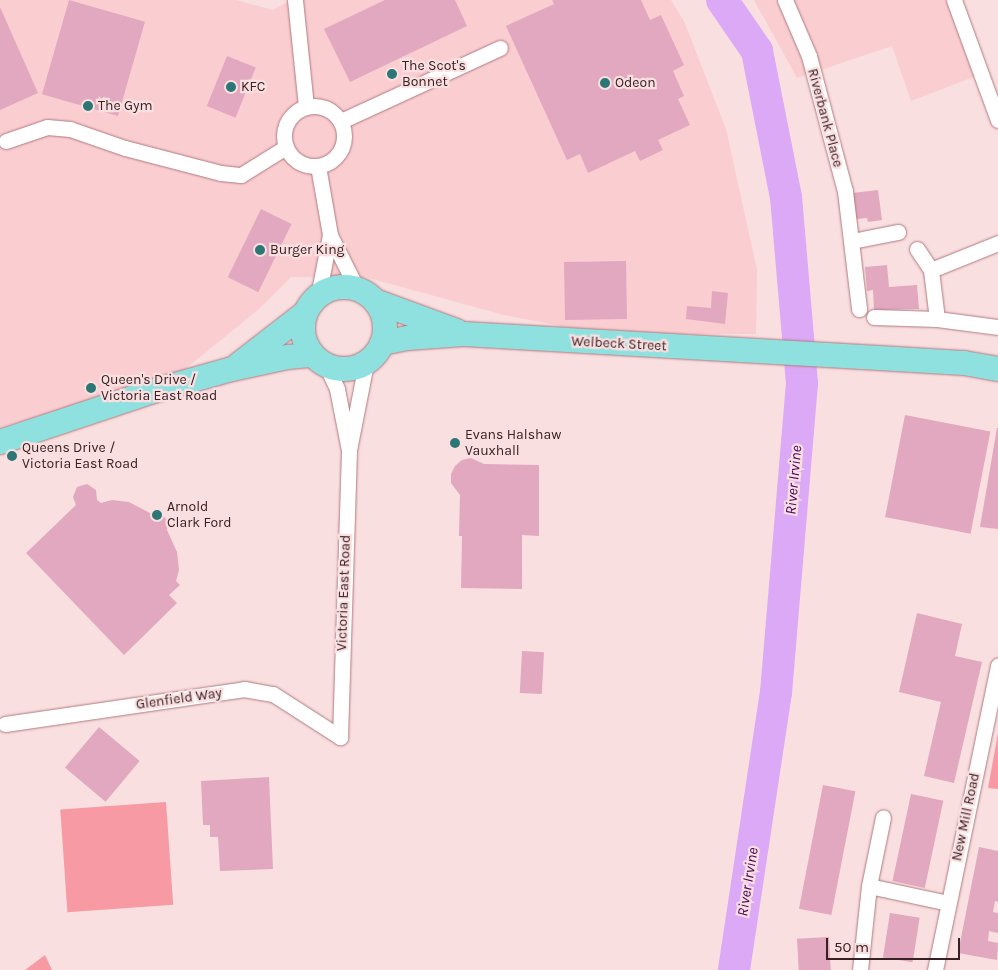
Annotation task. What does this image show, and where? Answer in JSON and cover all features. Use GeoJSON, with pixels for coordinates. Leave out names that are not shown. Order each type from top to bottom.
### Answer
{"type":"FeatureCollection","features":[{"type":"Feature","properties":{"kind":"main road"},"geometry":{"type":"LineString","coordinates":[[0,442],[142,395],[232,369],[288,357],[319,360],[346,369],[366,363],[382,343],[384,321],[366,295],[343,287],[330,289],[232,369]]}},
{"type":"Feature","properties":{"kind":"main road","name":"Welbeck Street"},"geometry":{"type":"LineString","coordinates":[[366,295],[464,334]]}},
{"type":"Feature","properties":{"kind":"main road"},"geometry":{"type":"LineString","coordinates":[[311,305],[303,335],[319,360]]}},
{"type":"Feature","properties":{"kind":"main road","name":"Welbeck Street"},"geometry":{"type":"LineString","coordinates":[[382,343],[408,338],[464,334],[964,363],[998,369]]}},
{"type":"Feature","properties":{"kind":"street"},"geometry":{"type":"LineString","coordinates":[[295,0],[306,106]]}},
{"type":"Feature","properties":{"kind":"street","name":"Riverbank Place"},"geometry":{"type":"LineString","coordinates":[[785,0],[809,56],[845,191],[859,309]]}},
{"type":"Feature","properties":{"kind":"street"},"geometry":{"type":"LineString","coordinates":[[954,0],[998,120]]}},
{"type":"Feature","properties":{"kind":"street"},"geometry":{"type":"LineString","coordinates":[[341,121],[500,48]]}},
{"type":"Feature","properties":{"kind":"street"},"geometry":{"type":"LineString","coordinates":[[306,106],[326,107],[341,121],[344,130],[342,149],[336,157],[318,166],[299,162],[286,147],[284,138],[289,118],[296,111],[306,106]]}},
{"type":"Feature","properties":{"kind":"street"},"geometry":{"type":"LineString","coordinates":[[6,141],[47,126],[70,129],[125,148],[222,173],[241,175],[286,147]]}},
{"type":"Feature","properties":{"kind":"street"},"geometry":{"type":"LineString","coordinates":[[318,166],[330,236],[366,295]]}},
{"type":"Feature","properties":{"kind":"street"},"geometry":{"type":"LineString","coordinates":[[852,241],[898,232]]}},
{"type":"Feature","properties":{"kind":"street"},"geometry":{"type":"LineString","coordinates":[[311,305],[330,236]]}},
{"type":"Feature","properties":{"kind":"street"},"geometry":{"type":"LineString","coordinates":[[932,270],[998,243]]}},
{"type":"Feature","properties":{"kind":"street"},"geometry":{"type":"LineString","coordinates":[[917,250],[932,270],[937,318]]}},
{"type":"Feature","properties":{"kind":"street"},"geometry":{"type":"LineString","coordinates":[[874,317],[937,318],[998,327]]}},
{"type":"Feature","properties":{"kind":"street","name":"Victoria East Road"},"geometry":{"type":"LineString","coordinates":[[319,360],[338,389],[349,450]]}},
{"type":"Feature","properties":{"kind":"street","name":"Victoria East Road"},"geometry":{"type":"LineString","coordinates":[[340,737],[349,450],[366,363]]}},
{"type":"Feature","properties":{"kind":"street","name":"New Mill Road"},"geometry":{"type":"LineString","coordinates":[[936,970],[948,903],[998,665]]}},
{"type":"Feature","properties":{"kind":"street","name":"Glenfield Way"},"geometry":{"type":"LineString","coordinates":[[5,724],[244,689],[273,694],[340,737]]}},
{"type":"Feature","properties":{"kind":"street"},"geometry":{"type":"LineString","coordinates":[[860,970],[869,886],[883,817]]}},
{"type":"Feature","properties":{"kind":"street"},"geometry":{"type":"LineString","coordinates":[[869,886],[948,903]]}},
{"type":"Feature","properties":{"kind":"shaded area"},"geometry":{"type":"Polygon","coordinates":[[[0,0],[236,0],[273,10],[291,0],[671,0],[684,21],[726,129],[757,270],[756,334],[601,334],[504,315],[365,277],[291,277],[259,309],[174,378],[0,427],[0,0]]]}},
{"type":"Feature","properties":{"kind":"shaded area"},"geometry":{"type":"Polygon","coordinates":[[[754,0],[946,0],[976,76],[911,101],[892,46],[797,78],[754,0]]]}},
{"type":"Feature","properties":{"kind":"shaded area"},"geometry":{"type":"Polygon","coordinates":[[[998,733],[998,789],[988,788],[998,733]]]}},
{"type":"Feature","properties":{"kind":"shaded area"},"geometry":{"type":"Polygon","coordinates":[[[166,802],[173,905],[67,912],[60,809],[166,802]]]}},
{"type":"Feature","properties":{"kind":"shaded area"},"geometry":{"type":"Polygon","coordinates":[[[45,955],[52,970],[25,970],[45,955]]]}},
{"type":"Feature","properties":{"kind":"building"},"geometry":{"type":"Polygon","coordinates":[[[69,0],[145,22],[118,116],[42,94],[69,0]]]}},
{"type":"Feature","properties":{"kind":"building"},"geometry":{"type":"Polygon","coordinates":[[[385,0],[455,0],[467,26],[350,82],[324,29],[385,0]]]}},
{"type":"Feature","properties":{"kind":"building","name":"Odeon"},"geometry":{"type":"Polygon","coordinates":[[[552,0],[641,0],[650,20],[661,15],[684,65],[673,71],[684,96],[678,99],[690,125],[658,140],[663,150],[640,161],[635,151],[588,173],[580,154],[567,160],[506,26],[554,4],[552,0]]]}},
{"type":"Feature","properties":{"kind":"building"},"geometry":{"type":"Polygon","coordinates":[[[0,7],[38,93],[0,110],[0,7]]]}},
{"type":"Feature","properties":{"kind":"building","name":"KFC"},"geometry":{"type":"Polygon","coordinates":[[[227,56],[256,68],[236,118],[207,106],[227,56]]]}},
{"type":"Feature","properties":{"kind":"building"},"geometry":{"type":"Polygon","coordinates":[[[878,190],[882,220],[868,222],[867,218],[856,219],[853,193],[878,190]]]}},
{"type":"Feature","properties":{"kind":"building","name":"Burger King"},"geometry":{"type":"Polygon","coordinates":[[[261,209],[292,224],[258,292],[228,277],[261,209]]]}},
{"type":"Feature","properties":{"kind":"building"},"geometry":{"type":"Polygon","coordinates":[[[626,261],[627,319],[565,320],[564,262],[626,261]]]}},
{"type":"Feature","properties":{"kind":"building"},"geometry":{"type":"Polygon","coordinates":[[[887,265],[889,287],[917,285],[919,309],[874,310],[873,290],[867,291],[865,267],[887,265]]]}},
{"type":"Feature","properties":{"kind":"building"},"geometry":{"type":"Polygon","coordinates":[[[712,291],[728,293],[725,324],[686,319],[687,306],[711,308],[712,291]]]}},
{"type":"Feature","properties":{"kind":"building"},"geometry":{"type":"Polygon","coordinates":[[[905,415],[990,432],[971,534],[885,517],[905,415]]]}},
{"type":"Feature","properties":{"kind":"building"},"geometry":{"type":"Polygon","coordinates":[[[998,428],[998,529],[980,527],[998,428]]]}},
{"type":"Feature","properties":{"kind":"building"},"geometry":{"type":"Polygon","coordinates":[[[471,458],[484,464],[539,465],[539,536],[522,535],[522,589],[461,588],[462,536],[459,536],[460,495],[451,483],[451,474],[455,466],[462,460],[471,458]]]}},
{"type":"Feature","properties":{"kind":"building"},"geometry":{"type":"Polygon","coordinates":[[[87,484],[96,490],[97,500],[101,503],[112,500],[129,502],[150,513],[160,513],[168,521],[167,530],[177,552],[179,570],[176,581],[180,585],[169,595],[177,603],[124,655],[26,553],[76,505],[73,497],[77,487],[87,484]]]}},
{"type":"Feature","properties":{"kind":"building"},"geometry":{"type":"Polygon","coordinates":[[[917,613],[962,624],[955,656],[982,662],[954,783],[924,776],[941,702],[899,692],[917,613]]]}},
{"type":"Feature","properties":{"kind":"building"},"geometry":{"type":"Polygon","coordinates":[[[522,651],[544,652],[542,694],[520,693],[522,651]]]}},
{"type":"Feature","properties":{"kind":"building"},"geometry":{"type":"Polygon","coordinates":[[[99,727],[140,761],[106,802],[65,768],[99,727]]]}},
{"type":"Feature","properties":{"kind":"building"},"geometry":{"type":"Polygon","coordinates":[[[269,777],[273,869],[220,871],[218,837],[210,837],[210,825],[203,825],[201,781],[269,777]]]}},
{"type":"Feature","properties":{"kind":"building"},"geometry":{"type":"Polygon","coordinates":[[[823,785],[855,791],[831,915],[799,909],[823,785]]]}},
{"type":"Feature","properties":{"kind":"building"},"geometry":{"type":"Polygon","coordinates":[[[911,794],[943,801],[925,888],[892,881],[911,794]]]}},
{"type":"Feature","properties":{"kind":"building"},"geometry":{"type":"Polygon","coordinates":[[[979,847],[998,851],[998,902],[995,901],[993,912],[998,913],[998,933],[989,931],[988,941],[998,943],[997,960],[958,953],[979,847]]]}},
{"type":"Feature","properties":{"kind":"building"},"geometry":{"type":"Polygon","coordinates":[[[890,913],[920,918],[913,962],[883,957],[890,913]]]}},
{"type":"Feature","properties":{"kind":"building"},"geometry":{"type":"Polygon","coordinates":[[[829,937],[831,970],[799,970],[797,939],[829,937]]]}},
{"type":"Feature","properties":{"kind":"waterway","name":"River Irvine"},"geometry":{"type":"LineString","coordinates":[[722,0],[757,51],[786,197],[802,383],[776,692],[734,970]]}},
{"type":"Feature","properties":{"kind":"place","name":"The Scot's Bonnet"},"geometry":{"type":"Point","coordinates":[392,74]}},
{"type":"Feature","properties":{"kind":"place","name":"Odeon"},"geometry":{"type":"Point","coordinates":[605,83]}},
{"type":"Feature","properties":{"kind":"place","name":"KFC"},"geometry":{"type":"Point","coordinates":[231,87]}},
{"type":"Feature","properties":{"kind":"place","name":"The Gym"},"geometry":{"type":"Point","coordinates":[88,106]}},
{"type":"Feature","properties":{"kind":"place","name":"Burger King"},"geometry":{"type":"Point","coordinates":[260,250]}},
{"type":"Feature","properties":{"kind":"place","name":"Queen's Drive / Victoria East Road"},"geometry":{"type":"Point","coordinates":[91,388]}},
{"type":"Feature","properties":{"kind":"place","name":"Evans Halshaw Vauxhall"},"geometry":{"type":"Point","coordinates":[455,443]}},
{"type":"Feature","properties":{"kind":"place","name":"Queens Drive / Victoria East Road"},"geometry":{"type":"Point","coordinates":[12,456]}},
{"type":"Feature","properties":{"kind":"place","name":"Arnold Clark Ford"},"geometry":{"type":"Point","coordinates":[157,515]}}]}
